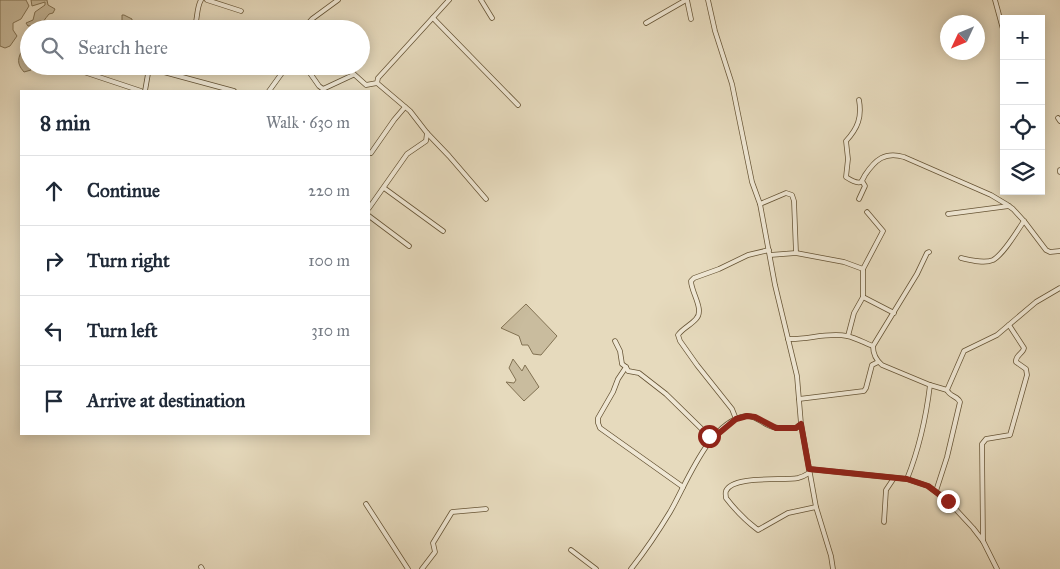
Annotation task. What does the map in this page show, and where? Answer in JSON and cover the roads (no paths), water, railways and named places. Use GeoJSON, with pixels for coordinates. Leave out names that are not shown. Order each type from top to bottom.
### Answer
{"type":"FeatureCollection","features":[{"type":"Feature","properties":{"kind":"street"},"geometry":{"type":"LineString","coordinates":[[197,20],[198,5],[201,0]]}},
{"type":"Feature","properties":{"kind":"street"},"geometry":{"type":"LineString","coordinates":[[207,0],[241,11]]}},
{"type":"Feature","properties":{"kind":"street"},"geometry":{"type":"LineString","coordinates":[[312,20],[338,0]]}},
{"type":"Feature","properties":{"kind":"street"},"geometry":{"type":"LineString","coordinates":[[377,83],[378,78],[449,0]]}},
{"type":"Feature","properties":{"kind":"street"},"geometry":{"type":"LineString","coordinates":[[481,0],[492,18]]}},
{"type":"Feature","properties":{"kind":"street"},"geometry":{"type":"LineString","coordinates":[[646,23],[686,0],[691,19]]}},
{"type":"Feature","properties":{"kind":"street"},"geometry":{"type":"LineString","coordinates":[[708,0],[715,31],[732,84],[752,182],[760,204],[769,253],[797,376],[801,424],[816,507],[831,556],[833,569]]}},
{"type":"Feature","properties":{"kind":"street"},"geometry":{"type":"LineString","coordinates":[[995,0],[1000,18]]}},
{"type":"Feature","properties":{"kind":"street"},"geometry":{"type":"LineString","coordinates":[[433,18],[518,105]]}},
{"type":"Feature","properties":{"kind":"street"},"geometry":{"type":"LineString","coordinates":[[94,75],[140,90]]}},
{"type":"Feature","properties":{"kind":"street"},"geometry":{"type":"LineString","coordinates":[[143,90],[147,75]]}},
{"type":"Feature","properties":{"kind":"street"},"geometry":{"type":"LineString","coordinates":[[182,75],[231,90]]}},
{"type":"Feature","properties":{"kind":"street"},"geometry":{"type":"LineString","coordinates":[[270,90],[281,75]]}},
{"type":"Feature","properties":{"kind":"street"},"geometry":{"type":"LineString","coordinates":[[311,75],[320,88],[323,89],[353,75],[366,85],[377,83],[406,107],[486,199]]}},
{"type":"Feature","properties":{"kind":"street"},"geometry":{"type":"LineString","coordinates":[[859,100],[860,116],[846,141],[848,159],[846,177],[858,182],[862,181]]}},
{"type":"Feature","properties":{"kind":"street"},"geometry":{"type":"LineString","coordinates":[[371,153],[394,120],[406,107]]}},
{"type":"Feature","properties":{"kind":"street"},"geometry":{"type":"LineString","coordinates":[[370,207],[407,154],[426,141],[427,133]]}},
{"type":"Feature","properties":{"kind":"street"},"geometry":{"type":"LineString","coordinates":[[862,181],[880,159],[895,154],[991,195],[1009,206],[1024,221],[1046,250],[1050,252],[1060,251]]}},
{"type":"Feature","properties":{"kind":"street"},"geometry":{"type":"LineString","coordinates":[[859,199],[865,186],[862,181]]}},
{"type":"Feature","properties":{"kind":"street"},"geometry":{"type":"LineString","coordinates":[[384,188],[443,232]]}},
{"type":"Feature","properties":{"kind":"street"},"geometry":{"type":"LineString","coordinates":[[760,204],[786,193],[792,195],[794,201],[796,253]]}},
{"type":"Feature","properties":{"kind":"street"},"geometry":{"type":"LineString","coordinates":[[948,214],[1009,206]]}},
{"type":"Feature","properties":{"kind":"street"},"geometry":{"type":"LineString","coordinates":[[848,336],[854,313],[863,297],[863,269],[884,231],[868,212]]}},
{"type":"Feature","properties":{"kind":"street"},"geometry":{"type":"LineString","coordinates":[[370,217],[409,246]]}},
{"type":"Feature","properties":{"kind":"street"},"geometry":{"type":"LineString","coordinates":[[961,258],[982,262],[993,260],[1024,221]]}},
{"type":"Feature","properties":{"kind":"street"},"geometry":{"type":"LineString","coordinates":[[929,252],[873,346],[873,352],[878,362],[930,385],[947,390],[950,395],[958,398],[960,402],[948,456],[936,491]]}},
{"type":"Feature","properties":{"kind":"street"},"geometry":{"type":"LineString","coordinates":[[736,419],[732,409],[697,365],[680,341],[678,335],[697,319],[699,314],[691,281],[748,255],[769,253],[796,253],[844,262],[863,269]]}},
{"type":"Feature","properties":{"kind":"street"},"geometry":{"type":"LineString","coordinates":[[947,390],[964,351],[992,337],[1036,302],[1060,288]]}},
{"type":"Feature","properties":{"kind":"street"},"geometry":{"type":"LineString","coordinates":[[863,297],[894,313]]}},
{"type":"Feature","properties":{"kind":"street"},"geometry":{"type":"LineString","coordinates":[[983,541],[983,442],[986,439],[1010,435],[1027,375],[1026,369],[1016,362],[1024,348],[1009,325]]}},
{"type":"Feature","properties":{"kind":"street"},"geometry":{"type":"LineString","coordinates":[[788,339],[798,340],[805,337],[827,335],[848,336],[873,346]]}},
{"type":"Feature","properties":{"kind":"street"},"geometry":{"type":"LineString","coordinates":[[615,341],[620,352],[622,364],[628,371],[639,373],[666,394],[712,439]]}},
{"type":"Feature","properties":{"kind":"street"},"geometry":{"type":"LineString","coordinates":[[799,399],[864,391],[872,365],[878,362]]}},
{"type":"Feature","properties":{"kind":"street"},"geometry":{"type":"LineString","coordinates":[[626,367],[598,418],[598,424],[600,428],[683,487]]}},
{"type":"Feature","properties":{"kind":"street"},"geometry":{"type":"LineString","coordinates":[[907,479],[921,436],[930,385]]}},
{"type":"Feature","properties":{"kind":"street"},"geometry":{"type":"LineString","coordinates":[[631,569],[652,542],[671,510],[693,465],[712,439],[736,419],[747,416],[755,417],[776,428],[796,428],[801,424]]}},
{"type":"Feature","properties":{"kind":"street"},"geometry":{"type":"LineString","coordinates":[[816,507],[788,513],[758,530],[749,521],[743,519],[726,498],[726,490],[730,485],[762,479],[798,478],[809,471],[907,479],[921,483],[936,491],[960,513],[983,541],[997,569]]}},
{"type":"Feature","properties":{"kind":"street"},"geometry":{"type":"LineString","coordinates":[[884,522],[886,490],[894,478]]}},
{"type":"Feature","properties":{"kind":"street"},"geometry":{"type":"LineString","coordinates":[[366,504],[408,569]]}},
{"type":"Feature","properties":{"kind":"street"},"geometry":{"type":"LineString","coordinates":[[422,569],[435,552],[433,543],[452,512],[486,510]]}},
{"type":"Feature","properties":{"kind":"street"},"geometry":{"type":"LineString","coordinates":[[571,550],[596,569]]}}]}
